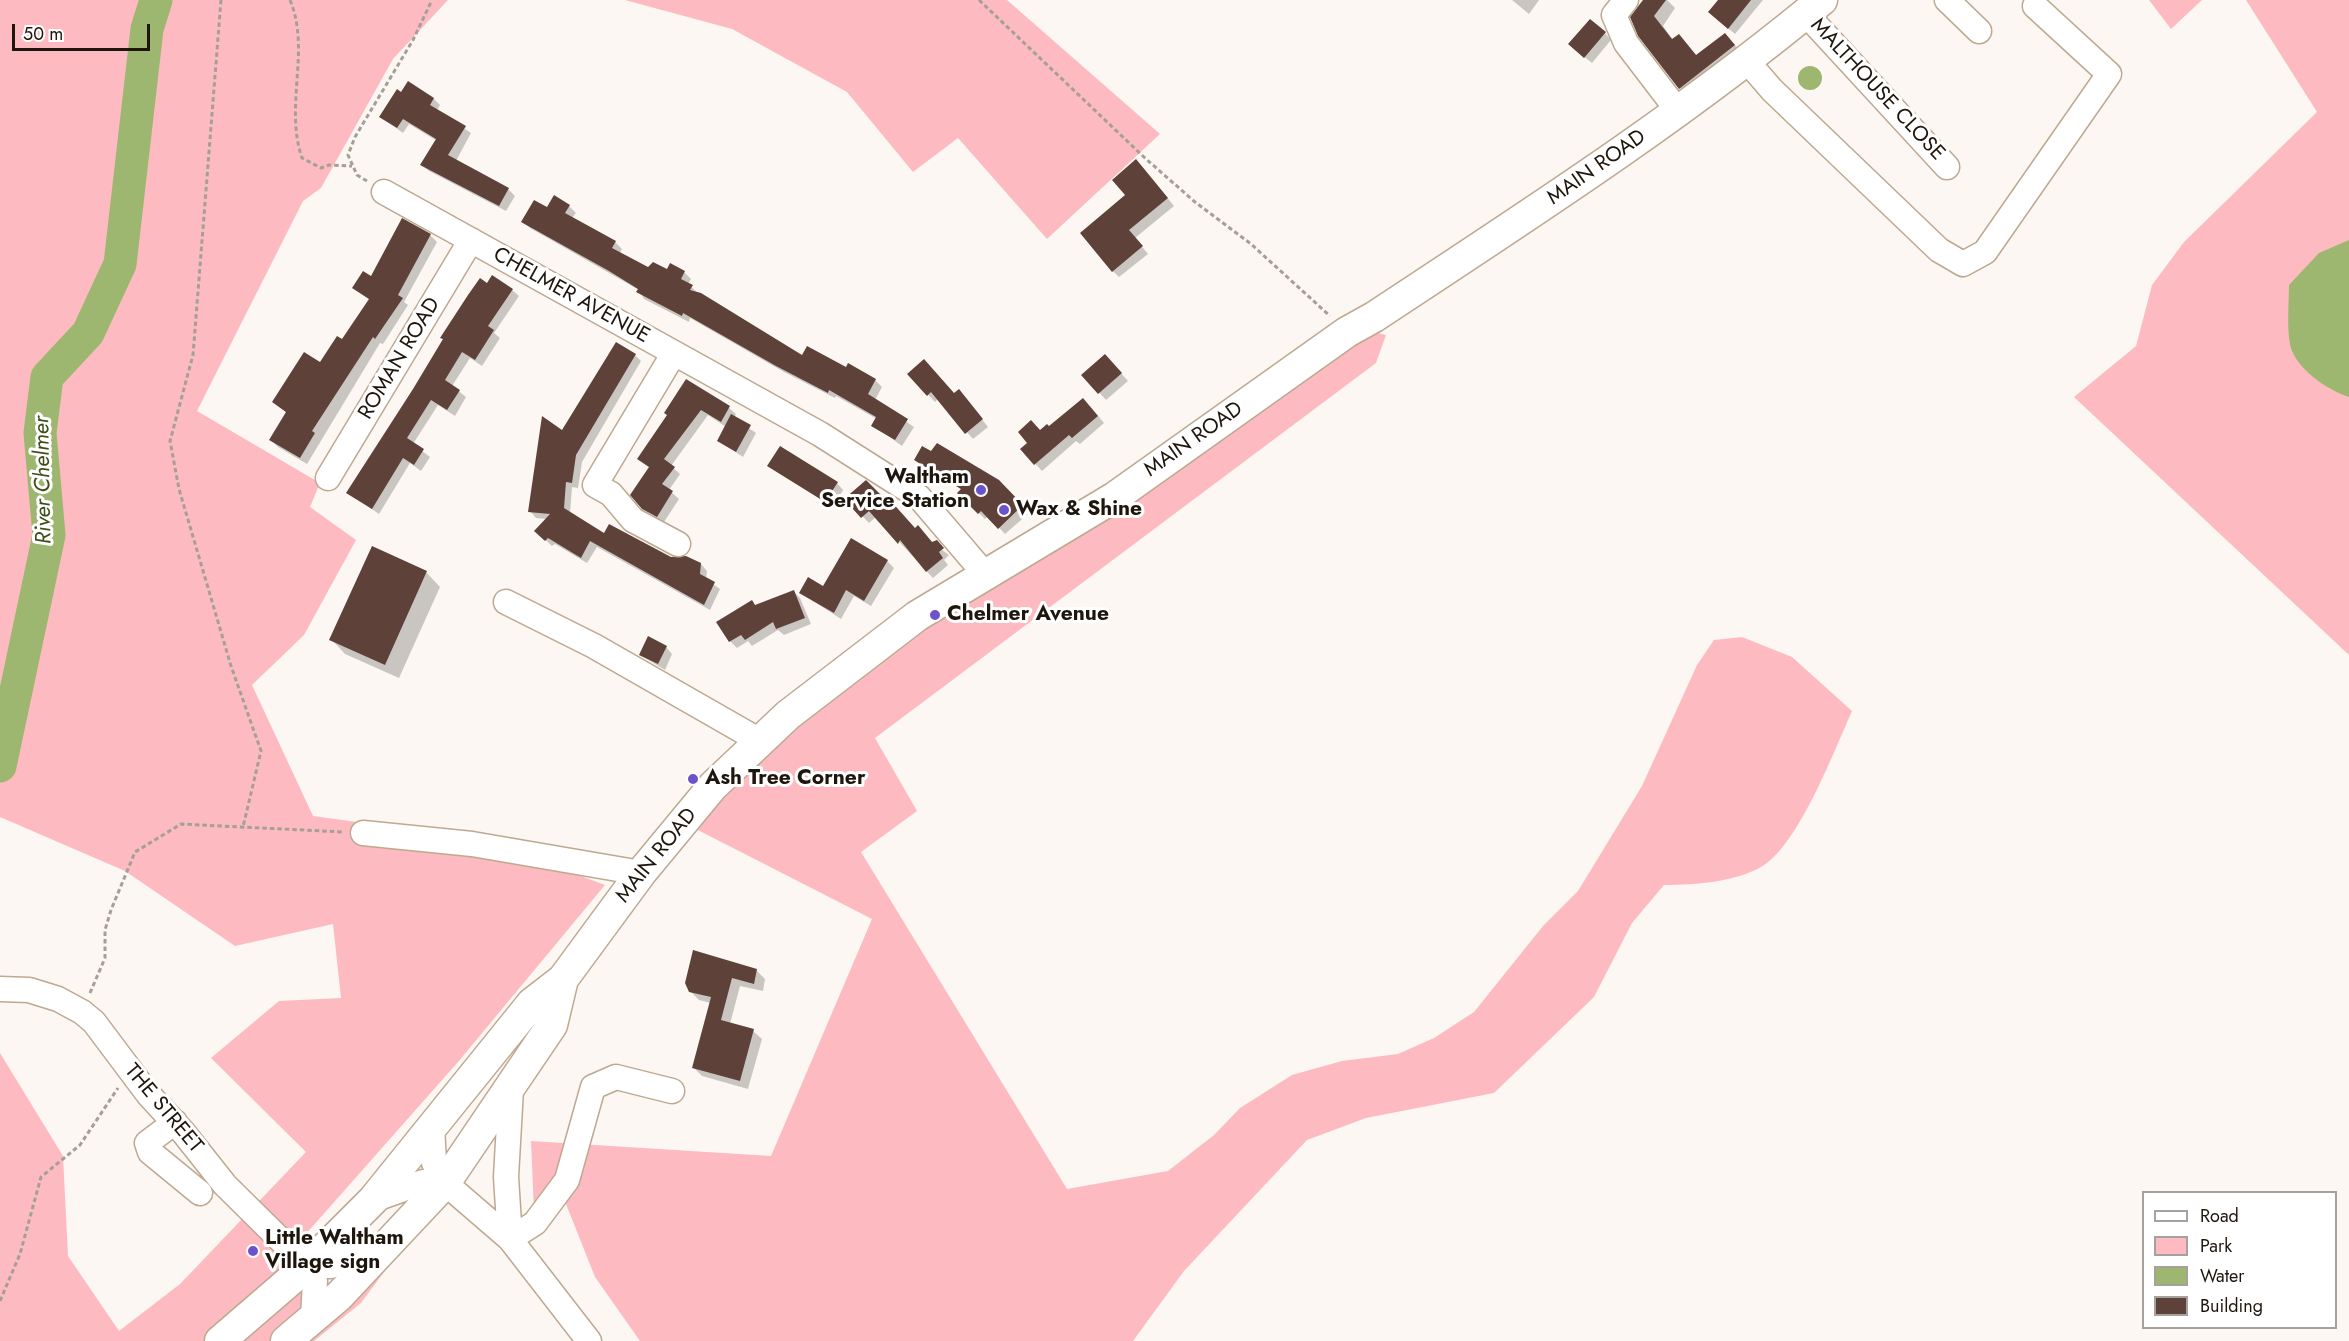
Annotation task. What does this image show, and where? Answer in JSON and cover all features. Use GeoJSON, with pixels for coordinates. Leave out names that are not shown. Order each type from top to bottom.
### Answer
{"type":"FeatureCollection","features":[{"type":"Feature","properties":{"kind":"main road","name":"MAIN ROAD"},"geometry":{"type":"LineString","coordinates":[[220,1341],[307,1266],[373,1200],[532,1003],[563,979],[641,873],[713,786],[788,715],[917,616],[984,573],[1115,497],[1347,332],[1374,317],[1603,165],[1747,62],[1815,5]]}},
{"type":"Feature","properties":{"kind":"main road","name":"MAIN ROAD"},"geometry":{"type":"LineString","coordinates":[[286,1341],[339,1296],[445,1183],[511,1089],[552,1025],[563,979]]}},
{"type":"Feature","properties":{"kind":"street"},"geometry":{"type":"LineString","coordinates":[[1626,0],[1614,15],[1620,32],[1678,111]]}},
{"type":"Feature","properties":{"kind":"street"},"geometry":{"type":"LineString","coordinates":[[1947,0],[1979,31]]}},
{"type":"Feature","properties":{"kind":"street","name":"MALTHOUSE CLOSE"},"geometry":{"type":"LineString","coordinates":[[1815,5],[1947,167]]}},
{"type":"Feature","properties":{"kind":"street"},"geometry":{"type":"LineString","coordinates":[[1747,62],[1772,90],[1939,250],[1963,264],[1985,252],[2109,74],[2035,6]]}},
{"type":"Feature","properties":{"kind":"street","name":"CHELMER AVENUE"},"geometry":{"type":"LineString","coordinates":[[384,192],[820,434],[919,497],[984,573]]}},
{"type":"Feature","properties":{"kind":"street","name":"ROMAN ROAD"},"geometry":{"type":"LineString","coordinates":[[328,478],[471,240]]}},
{"type":"Feature","properties":{"kind":"street"},"geometry":{"type":"LineString","coordinates":[[674,353],[595,485],[611,495],[633,520],[678,544]]}},
{"type":"Feature","properties":{"kind":"street"},"geometry":{"type":"LineString","coordinates":[[506,602],[594,646],[760,741]]}},
{"type":"Feature","properties":{"kind":"street"},"geometry":{"type":"LineString","coordinates":[[363,833],[472,844],[641,873]]}},
{"type":"Feature","properties":{"kind":"street","name":"THE STREET"},"geometry":{"type":"LineString","coordinates":[[0,989],[29,990],[58,999],[82,1012],[94,1022],[129,1070],[225,1185],[307,1266]]}},
{"type":"Feature","properties":{"kind":"street"},"geometry":{"type":"LineString","coordinates":[[510,1239],[535,1223],[567,1180],[593,1087],[616,1077],[672,1091]]}},
{"type":"Feature","properties":{"kind":"street"},"geometry":{"type":"LineString","coordinates":[[510,1239],[506,1177],[511,1089]]}},
{"type":"Feature","properties":{"kind":"street"},"geometry":{"type":"LineString","coordinates":[[174,1122],[147,1143],[150,1152],[200,1193]]}},
{"type":"Feature","properties":{"kind":"street"},"geometry":{"type":"LineString","coordinates":[[432,1126],[434,1163],[445,1183],[510,1239],[589,1341]]}},
{"type":"Feature","properties":{"kind":"street"},"geometry":{"type":"LineString","coordinates":[[373,1200],[423,1182],[445,1183]]}},
{"type":"Feature","properties":{"kind":"street"},"geometry":{"type":"LineString","coordinates":[[314,1318],[315,1281],[307,1266],[331,1266],[356,1254],[388,1245]]}},
{"type":"Feature","properties":{"kind":"path"},"geometry":{"type":"LineString","coordinates":[[221,0],[193,355],[170,441],[179,489],[231,666],[261,751],[243,827]]}},
{"type":"Feature","properties":{"kind":"path"},"geometry":{"type":"LineString","coordinates":[[290,0],[298,45],[294,93],[296,139],[302,158],[321,168],[329,165],[352,166]]}},
{"type":"Feature","properties":{"kind":"path"},"geometry":{"type":"LineString","coordinates":[[384,192],[357,175],[348,155],[355,137],[413,40],[432,0]]}},
{"type":"Feature","properties":{"kind":"path"},"geometry":{"type":"LineString","coordinates":[[979,0],[1154,166],[1195,202],[1251,244],[1347,332]]}},
{"type":"Feature","properties":{"kind":"path"},"geometry":{"type":"LineString","coordinates":[[82,1012],[105,958],[105,930],[135,852],[181,824],[363,833]]}},
{"type":"Feature","properties":{"kind":"path"},"geometry":{"type":"LineString","coordinates":[[0,1301],[20,1254],[41,1177],[80,1145],[96,1125],[129,1070]]}},
{"type":"Feature","properties":{"kind":"green space"},"geometry":{"type":"Polygon","coordinates":[[[0,0],[448,0],[393,59],[321,188],[303,201],[197,411],[320,483],[310,507],[356,540],[304,635],[252,685],[313,816],[482,839],[605,885],[458,1062],[282,1261],[333,1309],[441,1195],[361,1303],[314,1341],[0,1341],[0,1053],[63,1156],[68,1256],[119,1331],[180,1284],[306,1152],[211,1058],[279,1001],[341,998],[333,924],[235,946],[125,871],[0,817],[0,0]]]}},
{"type":"Feature","properties":{"kind":"green space"},"geometry":{"type":"Polygon","coordinates":[[[625,0],[1007,0],[1160,134],[1047,239],[958,138],[913,172],[847,92],[732,29],[625,0]]]}},
{"type":"Feature","properties":{"kind":"green space"},"geometry":{"type":"Polygon","coordinates":[[[2149,0],[2202,0],[2171,29],[2149,0]]]}},
{"type":"Feature","properties":{"kind":"green space"},"geometry":{"type":"Polygon","coordinates":[[[2246,0],[2349,0],[2349,655],[2074,397],[2136,346],[2152,285],[2184,242],[2317,112],[2246,0]]]}},
{"type":"Feature","properties":{"kind":"green space"},"geometry":{"type":"Polygon","coordinates":[[[1374,332],[1386,335],[1376,363],[875,738],[917,811],[861,852],[1067,1189],[1168,1171],[1214,1135],[1240,1108],[1292,1075],[1342,1061],[1398,1054],[1434,1038],[1474,1012],[1543,926],[1578,891],[1642,786],[1697,665],[1714,640],[1742,637],[1792,657],[1852,711],[1816,792],[1793,833],[1767,863],[1744,874],[1703,883],[1664,885],[1632,923],[1594,997],[1494,1093],[1366,1118],[1307,1140],[1184,1271],[1133,1341],[640,1341],[595,1277],[566,1204],[534,1211],[531,1141],[771,1156],[872,919],[690,826],[838,682],[1374,332]]]}},
{"type":"Feature","properties":{"kind":"water"},"geometry":{"type":"Polygon","coordinates":[[[1810,66],[1819,69],[1822,78],[1819,87],[1810,90],[1801,87],[1798,78],[1801,69],[1810,66]]]}},
{"type":"Feature","properties":{"kind":"water"},"geometry":{"type":"Polygon","coordinates":[[[2349,240],[2349,397],[2324,385],[2308,373],[2296,359],[2290,344],[2288,319],[2289,285],[2319,253],[2349,240]]]}},
{"type":"Feature","properties":{"kind":"building"},"geometry":{"type":"Polygon","coordinates":[[[1643,0],[1666,0],[1654,16],[1672,39],[1679,34],[1696,55],[1725,33],[1735,45],[1679,89],[1638,36],[1630,17],[1643,0]]]}},
{"type":"Feature","properties":{"kind":"building"},"geometry":{"type":"Polygon","coordinates":[[[1718,0],[1751,0],[1728,29],[1708,12],[1718,0]]]}},
{"type":"Feature","properties":{"kind":"building"},"geometry":{"type":"Polygon","coordinates":[[[1590,19],[1606,32],[1584,58],[1568,44],[1590,19]]]}},
{"type":"Feature","properties":{"kind":"building"},"geometry":{"type":"Polygon","coordinates":[[[408,81],[434,98],[430,105],[466,126],[448,155],[509,188],[499,206],[420,165],[436,139],[403,119],[397,128],[379,117],[397,89],[401,92],[408,81]]]}},
{"type":"Feature","properties":{"kind":"building"},"geometry":{"type":"Polygon","coordinates":[[[1136,159],[1168,198],[1129,230],[1143,246],[1112,272],[1080,233],[1125,195],[1112,180],[1136,159]]]}},
{"type":"Feature","properties":{"kind":"building"},"geometry":{"type":"Polygon","coordinates":[[[554,195],[570,205],[565,213],[616,241],[612,248],[648,267],[653,262],[667,269],[670,263],[685,271],[681,279],[693,285],[690,290],[701,293],[802,355],[807,346],[846,367],[848,363],[876,379],[868,394],[908,419],[895,440],[871,426],[876,417],[829,390],[828,393],[776,366],[683,313],[682,316],[636,292],[638,289],[609,271],[521,222],[534,200],[547,207],[554,195]]]}},
{"type":"Feature","properties":{"kind":"building"},"geometry":{"type":"Polygon","coordinates":[[[402,218],[431,234],[398,295],[403,298],[375,339],[373,337],[312,431],[315,433],[300,458],[269,440],[286,412],[272,402],[304,352],[320,362],[337,336],[342,339],[369,299],[352,288],[363,271],[371,276],[402,218]]]}},
{"type":"Feature","properties":{"kind":"building"},"geometry":{"type":"Polygon","coordinates":[[[492,275],[513,289],[488,326],[494,330],[475,360],[462,352],[445,380],[460,390],[447,410],[431,400],[407,438],[424,449],[414,465],[403,458],[372,509],[346,493],[413,389],[443,339],[440,338],[468,295],[480,278],[487,283],[492,275]]]}},
{"type":"Feature","properties":{"kind":"building"},"geometry":{"type":"Polygon","coordinates":[[[616,342],[636,354],[576,455],[572,483],[566,482],[564,508],[604,533],[609,524],[671,557],[686,556],[701,563],[700,574],[715,582],[704,605],[590,541],[581,558],[548,538],[545,541],[534,531],[550,514],[528,512],[542,416],[562,430],[616,342]]]}},
{"type":"Feature","properties":{"kind":"building"},"geometry":{"type":"Polygon","coordinates":[[[1105,354],[1122,373],[1098,394],[1081,375],[1105,354]]]}},
{"type":"Feature","properties":{"kind":"building"},"geometry":{"type":"Polygon","coordinates":[[[924,359],[954,393],[959,389],[983,419],[965,434],[931,392],[927,396],[907,374],[924,359]]]}},
{"type":"Feature","properties":{"kind":"building"},"geometry":{"type":"Polygon","coordinates":[[[686,379],[730,406],[721,422],[701,410],[664,459],[675,467],[662,484],[673,491],[657,517],[642,509],[630,495],[649,467],[637,459],[667,415],[664,413],[686,379]]]}},
{"type":"Feature","properties":{"kind":"building"},"geometry":{"type":"Polygon","coordinates":[[[1083,398],[1098,416],[1072,438],[1069,435],[1034,465],[1020,449],[1027,443],[1018,432],[1031,420],[1040,430],[1047,424],[1049,426],[1083,398]]]}},
{"type":"Feature","properties":{"kind":"building"},"geometry":{"type":"Polygon","coordinates":[[[731,414],[751,425],[736,452],[717,441],[731,414]]]}},
{"type":"Feature","properties":{"kind":"building"},"geometry":{"type":"Polygon","coordinates":[[[937,443],[999,480],[1023,505],[998,529],[981,511],[978,514],[957,493],[961,489],[914,460],[922,446],[931,451],[937,443]]]}},
{"type":"Feature","properties":{"kind":"building"},"geometry":{"type":"Polygon","coordinates":[[[780,446],[838,482],[825,502],[767,466],[780,446]]]}},
{"type":"Feature","properties":{"kind":"building"},"geometry":{"type":"Polygon","coordinates":[[[866,480],[888,502],[890,500],[915,528],[918,525],[932,542],[937,540],[944,548],[939,552],[943,558],[926,572],[900,540],[898,544],[869,511],[861,518],[844,499],[866,480]]]}},
{"type":"Feature","properties":{"kind":"building"},"geometry":{"type":"Polygon","coordinates":[[[851,538],[888,560],[864,601],[846,590],[834,613],[799,593],[808,577],[823,586],[851,538]]]}},
{"type":"Feature","properties":{"kind":"building"},"geometry":{"type":"Polygon","coordinates":[[[372,546],[427,571],[385,665],[329,640],[372,546]]]}},
{"type":"Feature","properties":{"kind":"building"},"geometry":{"type":"Polygon","coordinates":[[[794,590],[805,618],[776,629],[773,622],[745,640],[741,635],[729,642],[716,622],[752,600],[755,605],[794,590]]]}},
{"type":"Feature","properties":{"kind":"building"},"geometry":{"type":"Polygon","coordinates":[[[648,636],[667,646],[658,664],[639,655],[648,636]]]}},
{"type":"Feature","properties":{"kind":"building"},"geometry":{"type":"Polygon","coordinates":[[[693,950],[757,969],[754,984],[732,978],[721,1020],[754,1029],[740,1081],[692,1068],[711,997],[689,992],[685,983],[693,950]]]}},
{"type":"Feature","properties":{"kind":"waterway","name":"River Chelmer"},"geometry":{"type":"LineString","coordinates":[[0,766],[49,535],[40,433],[47,377],[88,333],[120,264],[147,29],[156,0]]}},
{"type":"Feature","properties":{"kind":"place","name":"Waltham Service Station"},"geometry":{"type":"Point","coordinates":[981,490]}},
{"type":"Feature","properties":{"kind":"place","name":"Wax & Shine"},"geometry":{"type":"Point","coordinates":[1004,510]}},
{"type":"Feature","properties":{"kind":"place","name":"Chelmer Avenue"},"geometry":{"type":"Point","coordinates":[935,615]}},
{"type":"Feature","properties":{"kind":"place","name":"Ash Tree Corner"},"geometry":{"type":"Point","coordinates":[693,779]}},
{"type":"Feature","properties":{"kind":"place","name":"Little Waltham Village sign"},"geometry":{"type":"Point","coordinates":[253,1251]}}]}
